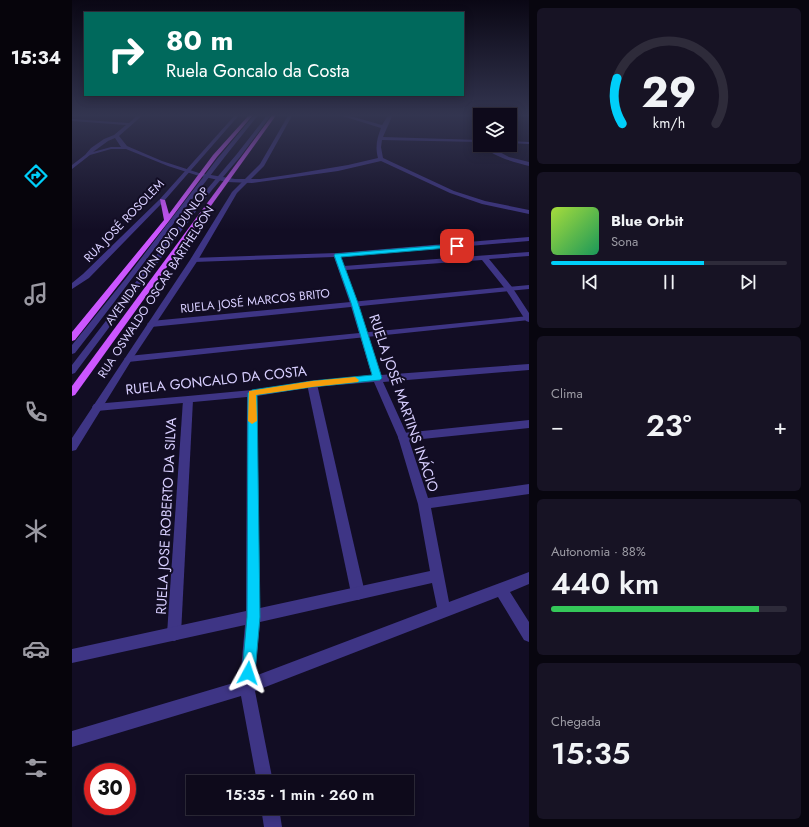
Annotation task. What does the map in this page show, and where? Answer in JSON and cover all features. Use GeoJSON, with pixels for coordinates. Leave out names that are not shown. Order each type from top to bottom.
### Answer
{"type":"FeatureCollection","features":[{"type":"Feature","properties":{"kind":"main road","name":"AVENIDA JOHN BOYD DUNLOP"},"geometry":{"type":"LineString","coordinates":[[72,338],[221,153]]}},
{"type":"Feature","properties":{"kind":"main road","name":"AVENIDA JOHN BOYD DUNLOP"},"geometry":{"type":"LineString","coordinates":[[72,393],[227,180],[245,153]]}},
{"type":"Feature","properties":{"kind":"main road"},"geometry":{"type":"LineString","coordinates":[[162,200],[167,220]]}},
{"type":"Feature","properties":{"kind":"street"},"geometry":{"type":"LineString","coordinates":[[72,167],[90,153]]}},
{"type":"Feature","properties":{"kind":"street"},"geometry":{"type":"LineString","coordinates":[[87,156],[97,153]]}},
{"type":"Feature","properties":{"kind":"street"},"geometry":{"type":"LineString","coordinates":[[138,153],[187,172],[227,180],[246,182],[356,167],[381,159],[452,192],[484,203],[529,212]]}},
{"type":"Feature","properties":{"kind":"street","name":"RUA JOSÉ ROSOLEM"},"geometry":{"type":"LineString","coordinates":[[72,287],[86,276],[162,200],[204,153]]}},
{"type":"Feature","properties":{"kind":"street"},"geometry":{"type":"LineString","coordinates":[[72,352],[120,291],[203,175],[222,153]]}},
{"type":"Feature","properties":{"kind":"street"},"geometry":{"type":"LineString","coordinates":[[72,371],[218,178],[241,153]]}},
{"type":"Feature","properties":{"kind":"street","name":"RUA OSWALDO OSCAR BARTHELSON"},"geometry":{"type":"LineString","coordinates":[[72,447],[194,260],[235,192],[262,165],[269,153]]}},
{"type":"Feature","properties":{"kind":"street"},"geometry":{"type":"LineString","coordinates":[[379,153],[381,159]]}},
{"type":"Feature","properties":{"kind":"street"},"geometry":{"type":"LineString","coordinates":[[496,153],[506,158],[529,164]]}},
{"type":"Feature","properties":{"kind":"street"},"geometry":{"type":"LineString","coordinates":[[194,260],[337,255],[529,240]]}},
{"type":"Feature","properties":{"kind":"street"},"geometry":{"type":"LineString","coordinates":[[341,268],[529,254]]}},
{"type":"Feature","properties":{"kind":"street","name":"RUELA JOSÉ MARTINS INÁCIO"},"geometry":{"type":"LineString","coordinates":[[337,255],[354,303],[377,378],[403,437],[424,504],[444,610]]}},
{"type":"Feature","properties":{"kind":"street"},"geometry":{"type":"LineString","coordinates":[[128,359],[529,318],[509,289],[484,258]]}},
{"type":"Feature","properties":{"kind":"street","name":"RUELA JOSÉ MARCOS BRITO"},"geometry":{"type":"LineString","coordinates":[[151,324],[529,287]]}},
{"type":"Feature","properties":{"kind":"street","name":"RUELA GONCALO DA COSTA"},"geometry":{"type":"LineString","coordinates":[[97,407],[188,400],[252,393],[312,384],[529,367]]}},
{"type":"Feature","properties":{"kind":"street"},"geometry":{"type":"LineString","coordinates":[[312,384],[358,593]]}},
{"type":"Feature","properties":{"kind":"street"},"geometry":{"type":"LineString","coordinates":[[252,393],[253,617],[247,688],[264,775]]}},
{"type":"Feature","properties":{"kind":"street","name":"RUELA JOSE ROBERTO DA SILVA"},"geometry":{"type":"LineString","coordinates":[[174,634],[188,400]]}},
{"type":"Feature","properties":{"kind":"street"},"geometry":{"type":"LineString","coordinates":[[403,437],[529,424]]}},
{"type":"Feature","properties":{"kind":"street"},"geometry":{"type":"LineString","coordinates":[[424,504],[529,489]]}},
{"type":"Feature","properties":{"kind":"street"},"geometry":{"type":"LineString","coordinates":[[72,656],[437,576]]}},
{"type":"Feature","properties":{"kind":"street"},"geometry":{"type":"LineString","coordinates":[[72,739],[247,688],[529,578]]}},
{"type":"Feature","properties":{"kind":"street"},"geometry":{"type":"LineString","coordinates":[[501,590],[529,635]]}},
{"type":"Feature","properties":{"kind":"street"},"geometry":{"type":"LineString","coordinates":[[271,815],[273,827]]}},
{"type":"Feature","properties":{"kind":"slow traffic"},"geometry":{"type":"LineString","coordinates":[[252,421],[252,393],[312,384],[355,380]]}},
{"type":"Feature","properties":{"kind":"route"},"geometry":{"type":"LineString","coordinates":[[248,673],[253,617],[252,393],[312,384],[377,378],[354,303],[337,255],[457,246]]}}]}
